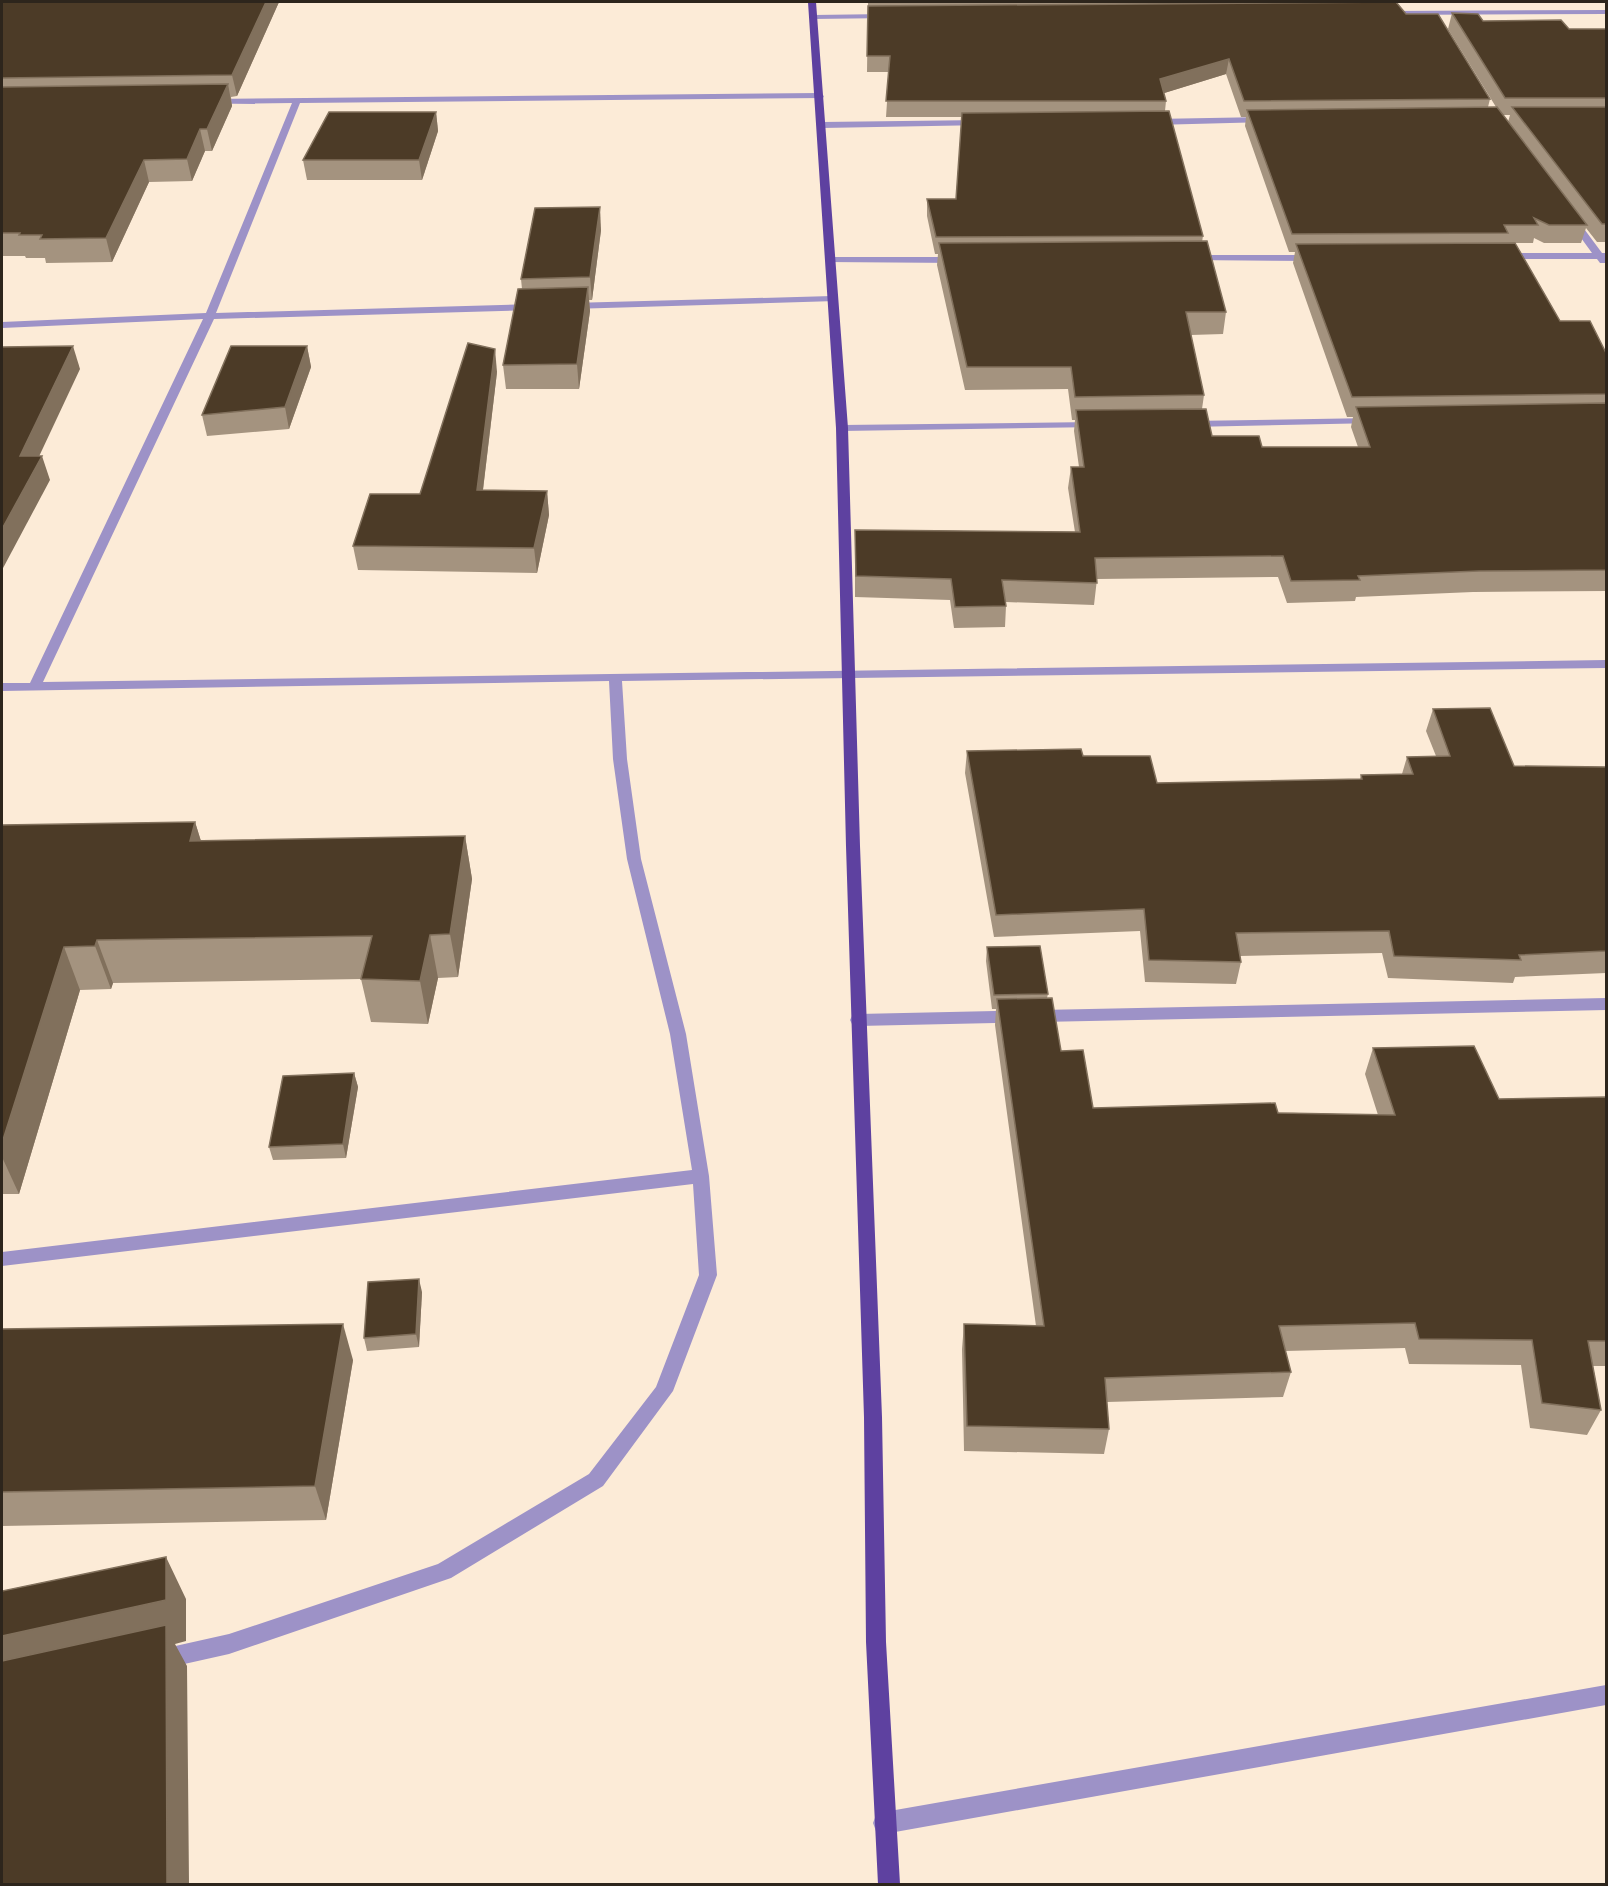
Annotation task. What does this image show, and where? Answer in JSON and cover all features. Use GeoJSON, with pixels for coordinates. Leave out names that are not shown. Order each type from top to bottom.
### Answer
{"type":"FeatureCollection","features":[{"type":"Feature","properties":{"kind":"main road"},"geometry":{"type":"LineString","coordinates":[[813,9],[842,428],[858,1020],[873,1417],[876,1642],[889,1884]]}},
{"type":"Feature","properties":{"kind":"street"},"geometry":{"type":"LineString","coordinates":[[1425,2],[1439,22]]}},
{"type":"Feature","properties":{"kind":"street"},"geometry":{"type":"LineString","coordinates":[[813,9],[897,16]]}},
{"type":"Feature","properties":{"kind":"street"},"geometry":{"type":"LineString","coordinates":[[1374,13],[1606,12]]}},
{"type":"Feature","properties":{"kind":"street"},"geometry":{"type":"LineString","coordinates":[[202,101],[820,96]]}},
{"type":"Feature","properties":{"kind":"street"},"geometry":{"type":"LineString","coordinates":[[34,687],[210,316],[297,100]]}},
{"type":"Feature","properties":{"kind":"street"},"geometry":{"type":"LineString","coordinates":[[1141,122],[1271,120]]}},
{"type":"Feature","properties":{"kind":"street"},"geometry":{"type":"LineString","coordinates":[[822,125],[987,123]]}},
{"type":"Feature","properties":{"kind":"street"},"geometry":{"type":"LineString","coordinates":[[1567,213],[1603,256],[1606,266]]}},
{"type":"Feature","properties":{"kind":"street"},"geometry":{"type":"LineString","coordinates":[[1493,256],[1603,256]]}},
{"type":"Feature","properties":{"kind":"street"},"geometry":{"type":"LineString","coordinates":[[1185,258],[1327,257]]}},
{"type":"Feature","properties":{"kind":"street"},"geometry":{"type":"LineString","coordinates":[[829,260],[971,260]]}},
{"type":"Feature","properties":{"kind":"street"},"geometry":{"type":"LineString","coordinates":[[557,306],[832,299]]}},
{"type":"Feature","properties":{"kind":"street"},"geometry":{"type":"LineString","coordinates":[[2,325],[210,316],[545,307]]}},
{"type":"Feature","properties":{"kind":"street"},"geometry":{"type":"LineString","coordinates":[[1176,424],[1379,421]]}},
{"type":"Feature","properties":{"kind":"street"},"geometry":{"type":"LineString","coordinates":[[842,428],[1104,425]]}},
{"type":"Feature","properties":{"kind":"street"},"geometry":{"type":"LineString","coordinates":[[2,687],[1199,668],[1606,664]]}},
{"type":"Feature","properties":{"kind":"street"},"geometry":{"type":"LineString","coordinates":[[149,1662],[229,1644],[444,1571],[596,1480],[664,1391],[708,1275],[701,1176],[678,1034],[634,859],[620,759],[615,678]]}},
{"type":"Feature","properties":{"kind":"street"},"geometry":{"type":"LineString","coordinates":[[858,1020],[1606,1004]]}},
{"type":"Feature","properties":{"kind":"street"},"geometry":{"type":"LineString","coordinates":[[2,1259],[271,1228],[479,1200],[701,1176]]}},
{"type":"Feature","properties":{"kind":"street"},"geometry":{"type":"LineString","coordinates":[[884,1823],[1606,1695]]}},
{"type":"Feature","properties":{"kind":"building"},"geometry":{"type":"Polygon","coordinates":[[[2,2],[266,2],[232,75],[2,78],[2,2]]]}},
{"type":"Feature","properties":{"kind":"building"},"geometry":{"type":"Polygon","coordinates":[[[1396,2],[1406,14],[1438,14],[1490,99],[1244,101],[1229,59],[1160,79],[1166,101],[886,101],[890,56],[867,56],[868,6],[1396,2]]]}},
{"type":"Feature","properties":{"kind":"building"},"geometry":{"type":"Polygon","coordinates":[[[1452,13],[1478,14],[1483,21],[1561,20],[1569,29],[1606,29],[1606,98],[1505,98],[1452,13]]]}},
{"type":"Feature","properties":{"kind":"building"},"geometry":{"type":"Polygon","coordinates":[[[228,84],[207,129],[200,129],[187,159],[144,160],[106,238],[40,239],[42,235],[2,233],[2,87],[228,84]]]}},
{"type":"Feature","properties":{"kind":"building"},"geometry":{"type":"Polygon","coordinates":[[[1497,107],[1587,225],[1549,225],[1534,218],[1538,225],[1504,225],[1508,233],[1292,234],[1247,110],[1497,107]]]}},
{"type":"Feature","properties":{"kind":"building"},"geometry":{"type":"Polygon","coordinates":[[[1512,107],[1606,107],[1606,224],[1602,224],[1512,107]]]}},
{"type":"Feature","properties":{"kind":"building"},"geometry":{"type":"Polygon","coordinates":[[[1169,111],[1203,236],[936,237],[927,199],[956,199],[962,113],[1169,111]]]}},
{"type":"Feature","properties":{"kind":"building"},"geometry":{"type":"Polygon","coordinates":[[[329,112],[436,112],[419,160],[303,160],[329,112]]]}},
{"type":"Feature","properties":{"kind":"building"},"geometry":{"type":"Polygon","coordinates":[[[600,207],[590,277],[521,279],[535,208],[600,207]]]}},
{"type":"Feature","properties":{"kind":"building"},"geometry":{"type":"Polygon","coordinates":[[[1207,241],[1226,312],[1186,312],[1204,395],[1075,397],[1071,367],[967,367],[939,243],[1207,241]]]}},
{"type":"Feature","properties":{"kind":"building"},"geometry":{"type":"Polygon","coordinates":[[[1515,243],[1560,321],[1590,321],[1606,353],[1606,394],[1352,397],[1296,244],[1515,243]]]}},
{"type":"Feature","properties":{"kind":"building"},"geometry":{"type":"Polygon","coordinates":[[[588,287],[577,364],[503,365],[518,289],[588,287]]]}},
{"type":"Feature","properties":{"kind":"building"},"geometry":{"type":"Polygon","coordinates":[[[468,343],[495,349],[477,490],[547,491],[534,548],[353,546],[370,494],[420,494],[468,343]]]}},
{"type":"Feature","properties":{"kind":"building"},"geometry":{"type":"Polygon","coordinates":[[[73,346],[20,456],[42,456],[2,529],[2,347],[73,346]]]}},
{"type":"Feature","properties":{"kind":"building"},"geometry":{"type":"Polygon","coordinates":[[[231,346],[307,346],[285,407],[202,415],[231,346]]]}},
{"type":"Feature","properties":{"kind":"building"},"geometry":{"type":"Polygon","coordinates":[[[1606,403],[1606,570],[1479,571],[1358,576],[1360,580],[1291,581],[1283,556],[1095,558],[1097,583],[1002,580],[1006,606],[955,607],[951,579],[856,576],[855,530],[1080,532],[1071,467],[1084,467],[1076,410],[1206,409],[1212,436],[1259,436],[1262,447],[1370,447],[1356,407],[1606,403]]]}},
{"type":"Feature","properties":{"kind":"building"},"geometry":{"type":"Polygon","coordinates":[[[1490,708],[1514,766],[1606,767],[1606,951],[1519,955],[1521,960],[1394,956],[1389,931],[1236,933],[1241,962],[1149,960],[1144,909],[996,915],[967,751],[1081,749],[1083,756],[1150,756],[1157,783],[1362,779],[1361,775],[1413,774],[1407,757],[1450,756],[1433,709],[1490,708]]]}},
{"type":"Feature","properties":{"kind":"building"},"geometry":{"type":"Polygon","coordinates":[[[195,822],[190,841],[465,836],[450,934],[430,935],[420,981],[361,979],[372,936],[97,940],[95,946],[64,947],[2,1143],[2,825],[195,822]]]}},
{"type":"Feature","properties":{"kind":"building"},"geometry":{"type":"Polygon","coordinates":[[[1040,946],[1048,994],[994,995],[987,947],[1040,946]]]}},
{"type":"Feature","properties":{"kind":"building"},"geometry":{"type":"Polygon","coordinates":[[[1052,998],[1061,1051],[1083,1050],[1093,1108],[1275,1103],[1278,1113],[1395,1115],[1373,1048],[1474,1046],[1499,1099],[1606,1097],[1606,1341],[1588,1341],[1601,1410],[1542,1403],[1532,1340],[1419,1339],[1415,1323],[1279,1326],[1291,1372],[1105,1378],[1109,1429],[967,1426],[964,1324],[1044,1326],[997,999],[1052,998]]]}},
{"type":"Feature","properties":{"kind":"building"},"geometry":{"type":"Polygon","coordinates":[[[354,1073],[343,1144],[269,1147],[283,1076],[354,1073]]]}},
{"type":"Feature","properties":{"kind":"building"},"geometry":{"type":"Polygon","coordinates":[[[419,1279],[416,1334],[364,1338],[368,1282],[419,1279]]]}},
{"type":"Feature","properties":{"kind":"building"},"geometry":{"type":"Polygon","coordinates":[[[343,1324],[315,1486],[2,1492],[2,1329],[343,1324]]]}},
{"type":"Feature","properties":{"kind":"building"},"geometry":{"type":"Polygon","coordinates":[[[166,1557],[166,1600],[2,1636],[2,1591],[166,1557]]]}},
{"type":"Feature","properties":{"kind":"building"},"geometry":{"type":"Polygon","coordinates":[[[166,1625],[167,1884],[2,1884],[2,1661],[166,1625]]]}}]}
